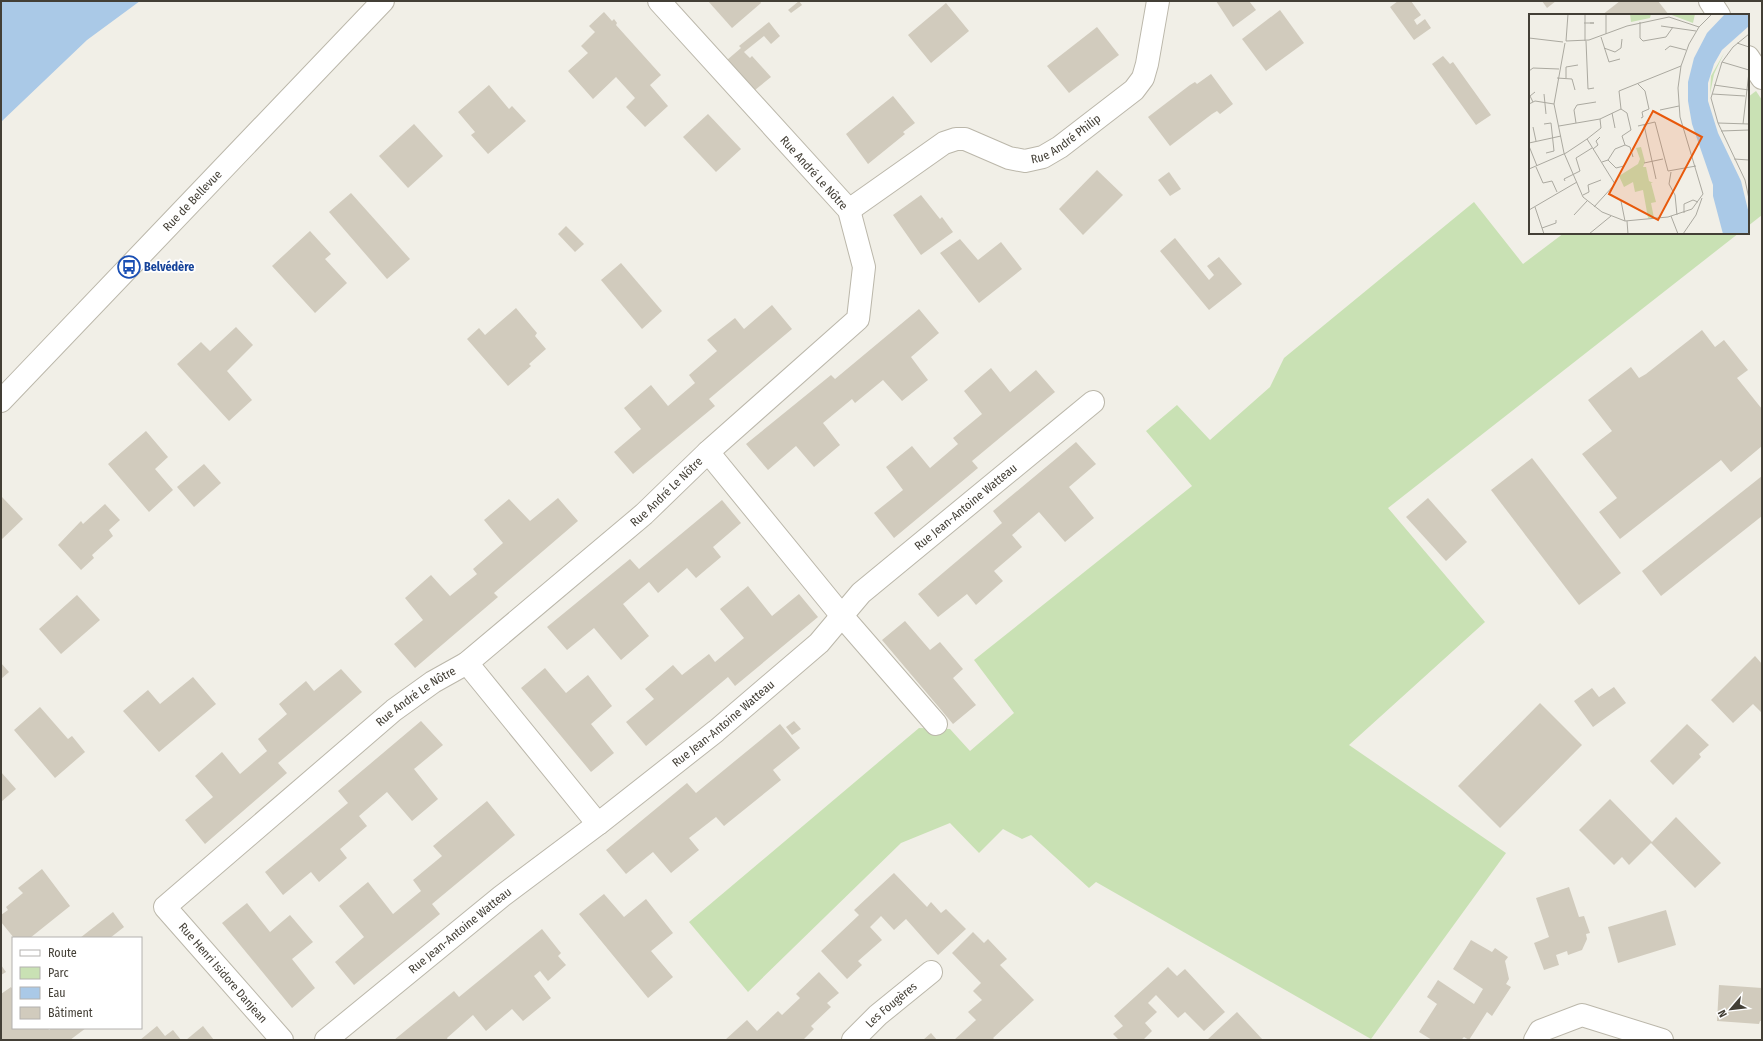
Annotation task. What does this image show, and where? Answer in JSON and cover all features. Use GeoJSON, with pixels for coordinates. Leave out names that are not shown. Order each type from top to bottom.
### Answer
{"type":"FeatureCollection","features":[{"type":"Feature","properties":{"kind":"street","name":"Rue de Bellevue"},"geometry":{"type":"LineString","coordinates":[[1,401],[384,1]]}},
{"type":"Feature","properties":{"kind":"street","name":"Rue André Le Nôtre"},"geometry":{"type":"LineString","coordinates":[[165,907],[394,710],[433,682],[467,663],[644,514],[708,452],[858,319],[864,267],[849,210],[659,1]]}},
{"type":"Feature","properties":{"kind":"street","name":"Rue André Philip"},"geometry":{"type":"LineString","coordinates":[[849,210],[944,143],[965,139],[1010,158],[1025,161],[1043,157],[1060,147],[1134,90],[1143,78],[1147,64],[1158,1]]}},
{"type":"Feature","properties":{"kind":"street"},"geometry":{"type":"LineString","coordinates":[[1710,1],[1718,14]]}},
{"type":"Feature","properties":{"kind":"street"},"geometry":{"type":"LineString","coordinates":[[1749,58],[1762,78]]}},
{"type":"Feature","properties":{"kind":"street","name":"Rue Jean-Antoine Watteau"},"geometry":{"type":"LineString","coordinates":[[326,1040],[502,896],[598,824],[716,731],[814,648],[861,593],[1093,402]]}},
{"type":"Feature","properties":{"kind":"street"},"geometry":{"type":"LineString","coordinates":[[708,452],[842,616],[936,724]]}},
{"type":"Feature","properties":{"kind":"street"},"geometry":{"type":"LineString","coordinates":[[467,663],[598,824]]}},
{"type":"Feature","properties":{"kind":"street","name":"Rue Henri Isidore Danjean"},"geometry":{"type":"LineString","coordinates":[[165,907],[282,1040]]}},
{"type":"Feature","properties":{"kind":"street","name":"Les Fougères"},"geometry":{"type":"LineString","coordinates":[[853,1040],[878,1015],[931,972]]}},
{"type":"Feature","properties":{"kind":"street"},"geometry":{"type":"LineString","coordinates":[[1535,1040],[1540,1031],[1582,1015],[1662,1040]]}},
{"type":"Feature","properties":{"kind":"green space"},"geometry":{"type":"Polygon","coordinates":[[[1756,91],[1762,100],[1762,215],[1749,225],[1749,96],[1756,91]]]}},
{"type":"Feature","properties":{"kind":"green space"},"geometry":{"type":"Polygon","coordinates":[[[1474,202],[1523,264],[1563,234],[1738,234],[1388,508],[1485,622],[1349,745],[1506,853],[1371,1039],[1096,882],[1089,888],[1031,835],[1022,839],[1003,829],[979,853],[950,823],[901,843],[748,992],[689,922],[919,728],[950,729],[970,751],[1014,713],[974,660],[1192,486],[1146,431],[1177,405],[1210,440],[1270,387],[1284,358],[1474,202]]]}},
{"type":"Feature","properties":{"kind":"water"},"geometry":{"type":"Polygon","coordinates":[[[1,1],[140,1],[87,40],[1,122],[1,1]]]}},
{"type":"Feature","properties":{"kind":"building"},"geometry":{"type":"Polygon","coordinates":[[[708,1],[760,1],[761,3],[732,28],[708,1]]]}},
{"type":"Feature","properties":{"kind":"building"},"geometry":{"type":"Polygon","coordinates":[[[799,1],[802,5],[791,13],[788,10],[799,1]]]}},
{"type":"Feature","properties":{"kind":"building"},"geometry":{"type":"Polygon","coordinates":[[[1216,1],[1249,1],[1256,10],[1233,27],[1216,1]]]}},
{"type":"Feature","properties":{"kind":"building"},"geometry":{"type":"Polygon","coordinates":[[[1398,1],[1411,1],[1421,15],[1414,20],[1417,25],[1425,19],[1431,28],[1414,40],[1390,7],[1398,1]]]}},
{"type":"Feature","properties":{"kind":"building"},"geometry":{"type":"Polygon","coordinates":[[[1542,1],[1556,1],[1547,8],[1542,1]]]}},
{"type":"Feature","properties":{"kind":"building"},"geometry":{"type":"Polygon","coordinates":[[[1620,1],[1658,1],[1668,14],[1603,14],[1620,1]]]}},
{"type":"Feature","properties":{"kind":"building"},"geometry":{"type":"Polygon","coordinates":[[[946,3],[969,31],[931,63],[908,35],[946,3]]]}},
{"type":"Feature","properties":{"kind":"building"},"geometry":{"type":"Polygon","coordinates":[[[1280,10],[1304,43],[1266,71],[1242,39],[1280,10]]]}},
{"type":"Feature","properties":{"kind":"building"},"geometry":{"type":"Polygon","coordinates":[[[604,12],[612,21],[614,19],[617,23],[616,25],[661,75],[650,85],[668,106],[645,127],[626,107],[635,98],[616,77],[593,99],[568,71],[588,53],[581,46],[595,32],[589,26],[604,12]]]}},
{"type":"Feature","properties":{"kind":"building"},"geometry":{"type":"Polygon","coordinates":[[[769,22],[780,36],[771,44],[764,36],[744,52],[750,58],[752,56],[771,77],[755,90],[727,60],[741,48],[739,46],[769,22]]]}},
{"type":"Feature","properties":{"kind":"building"},"geometry":{"type":"Polygon","coordinates":[[[1097,27],[1119,55],[1069,93],[1047,66],[1097,27]]]}},
{"type":"Feature","properties":{"kind":"building"},"geometry":{"type":"Polygon","coordinates":[[[1443,56],[1450,64],[1453,62],[1491,115],[1476,125],[1432,64],[1443,56]]]}},
{"type":"Feature","properties":{"kind":"building"},"geometry":{"type":"Polygon","coordinates":[[[1211,74],[1233,104],[1220,114],[1217,111],[1212,114],[1170,146],[1148,117],[1190,85],[1195,82],[1197,84],[1211,74]]]}},
{"type":"Feature","properties":{"kind":"building"},"geometry":{"type":"Polygon","coordinates":[[[489,85],[509,109],[512,106],[526,121],[488,154],[471,135],[475,132],[458,112],[489,85]]]}},
{"type":"Feature","properties":{"kind":"building"},"geometry":{"type":"Polygon","coordinates":[[[893,96],[915,123],[903,132],[905,134],[868,164],[846,134],[893,96]]]}},
{"type":"Feature","properties":{"kind":"building"},"geometry":{"type":"Polygon","coordinates":[[[708,114],[741,149],[716,172],[683,137],[708,114]]]}},
{"type":"Feature","properties":{"kind":"building"},"geometry":{"type":"Polygon","coordinates":[[[414,124],[443,156],[408,188],[379,156],[414,124]]]}},
{"type":"Feature","properties":{"kind":"building"},"geometry":{"type":"Polygon","coordinates":[[[1097,170],[1123,195],[1083,235],[1059,209],[1097,170]]]}},
{"type":"Feature","properties":{"kind":"building"},"geometry":{"type":"Polygon","coordinates":[[[1169,172],[1181,189],[1170,196],[1158,180],[1169,172]]]}},
{"type":"Feature","properties":{"kind":"building"},"geometry":{"type":"Polygon","coordinates":[[[351,193],[410,259],[387,279],[329,212],[351,193]]]}},
{"type":"Feature","properties":{"kind":"building"},"geometry":{"type":"Polygon","coordinates":[[[921,195],[940,219],[942,217],[953,232],[921,255],[893,215],[921,195]]]}},
{"type":"Feature","properties":{"kind":"building"},"geometry":{"type":"Polygon","coordinates":[[[566,226],[584,244],[575,252],[558,234],[566,226]]]}},
{"type":"Feature","properties":{"kind":"building"},"geometry":{"type":"Polygon","coordinates":[[[310,231],[331,254],[325,259],[347,283],[315,313],[272,266],[310,231]]]}},
{"type":"Feature","properties":{"kind":"building"},"geometry":{"type":"Polygon","coordinates":[[[1175,238],[1209,280],[1214,275],[1207,266],[1219,257],[1242,284],[1209,310],[1160,251],[1175,238]]]}},
{"type":"Feature","properties":{"kind":"building"},"geometry":{"type":"Polygon","coordinates":[[[960,239],[978,260],[1001,242],[1022,269],[979,303],[940,253],[960,239]]]}},
{"type":"Feature","properties":{"kind":"building"},"geometry":{"type":"Polygon","coordinates":[[[621,263],[662,311],[642,329],[601,280],[621,263]]]}},
{"type":"Feature","properties":{"kind":"building"},"geometry":{"type":"Polygon","coordinates":[[[772,305],[792,329],[709,399],[715,406],[633,474],[614,452],[641,429],[624,408],[651,385],[668,406],[695,383],[689,375],[717,351],[707,340],[735,318],[744,329],[772,305]]]}},
{"type":"Feature","properties":{"kind":"building"},"geometry":{"type":"Polygon","coordinates":[[[516,308],[537,333],[535,336],[546,349],[529,364],[531,366],[508,386],[467,339],[479,328],[485,335],[516,308]]]}},
{"type":"Feature","properties":{"kind":"building"},"geometry":{"type":"Polygon","coordinates":[[[919,309],[939,333],[911,357],[928,380],[902,401],[883,380],[855,403],[852,399],[823,423],[840,445],[814,467],[796,446],[768,470],[746,444],[831,375],[835,379],[919,309]]]}},
{"type":"Feature","properties":{"kind":"building"},"geometry":{"type":"Polygon","coordinates":[[[236,327],[253,345],[227,371],[252,400],[229,421],[177,364],[201,342],[210,351],[236,327]]]}},
{"type":"Feature","properties":{"kind":"building"},"geometry":{"type":"Polygon","coordinates":[[[1702,330],[1715,347],[1724,340],[1748,370],[1737,378],[1762,409],[1762,446],[1731,472],[1721,460],[1620,539],[1599,512],[1617,498],[1582,454],[1612,431],[1588,400],[1631,367],[1639,378],[1646,374],[1702,330]]]}},
{"type":"Feature","properties":{"kind":"building"},"geometry":{"type":"Polygon","coordinates":[[[991,368],[1010,392],[1036,370],[1055,392],[972,461],[978,468],[894,538],[874,513],[903,490],[886,467],[912,446],[930,468],[958,444],[953,438],[982,414],[964,391],[991,368]]]}},
{"type":"Feature","properties":{"kind":"building"},"geometry":{"type":"Polygon","coordinates":[[[146,431],[168,457],[155,469],[173,490],[149,512],[108,464],[146,431]]]}},
{"type":"Feature","properties":{"kind":"building"},"geometry":{"type":"Polygon","coordinates":[[[1076,442],[1096,464],[1069,487],[1094,518],[1065,542],[1039,512],[1012,535],[1022,547],[994,571],[1003,581],[976,605],[967,594],[938,617],[918,594],[1002,523],[993,511],[1076,442]]]}},
{"type":"Feature","properties":{"kind":"building"},"geometry":{"type":"Polygon","coordinates":[[[1532,458],[1621,573],[1579,605],[1491,490],[1532,458]]]}},
{"type":"Feature","properties":{"kind":"building"},"geometry":{"type":"Polygon","coordinates":[[[204,464],[221,483],[194,507],[177,487],[204,464]]]}},
{"type":"Feature","properties":{"kind":"building"},"geometry":{"type":"Polygon","coordinates":[[[1762,476],[1762,516],[1661,596],[1642,571],[1762,476]]]}},
{"type":"Feature","properties":{"kind":"building"},"geometry":{"type":"Polygon","coordinates":[[[1,496],[23,519],[1,540],[1,496]]]}},
{"type":"Feature","properties":{"kind":"building"},"geometry":{"type":"Polygon","coordinates":[[[558,498],[578,521],[494,593],[498,597],[415,668],[394,644],[423,620],[405,598],[431,575],[450,596],[477,574],[473,569],[503,543],[484,520],[509,499],[530,521],[558,498]]]}},
{"type":"Feature","properties":{"kind":"building"},"geometry":{"type":"Polygon","coordinates":[[[1428,498],[1467,542],[1446,561],[1406,517],[1428,498]]]}},
{"type":"Feature","properties":{"kind":"building"},"geometry":{"type":"Polygon","coordinates":[[[722,500],[741,523],[713,547],[721,557],[696,578],[687,568],[658,593],[649,582],[623,604],[649,636],[621,660],[594,628],[567,650],[547,627],[630,559],[639,569],[722,500]]]}},
{"type":"Feature","properties":{"kind":"building"},"geometry":{"type":"Polygon","coordinates":[[[105,504],[120,520],[109,530],[113,536],[92,555],[94,558],[81,570],[58,545],[81,521],[83,524],[105,504]]]}},
{"type":"Feature","properties":{"kind":"building"},"geometry":{"type":"Polygon","coordinates":[[[748,586],[772,616],[799,594],[818,617],[735,686],[728,677],[646,746],[626,722],[654,699],[645,689],[673,665],[682,675],[709,654],[715,662],[744,638],[720,609],[748,586]]]}},
{"type":"Feature","properties":{"kind":"building"},"geometry":{"type":"Polygon","coordinates":[[[77,595],[100,620],[61,654],[39,629],[77,595]]]}},
{"type":"Feature","properties":{"kind":"building"},"geometry":{"type":"Polygon","coordinates":[[[905,621],[930,650],[940,642],[963,669],[953,678],[976,705],[953,724],[882,640],[905,621]]]}},
{"type":"Feature","properties":{"kind":"building"},"geometry":{"type":"Polygon","coordinates":[[[1755,656],[1762,664],[1762,713],[1753,704],[1733,723],[1711,700],[1755,656]]]}},
{"type":"Feature","properties":{"kind":"building"},"geometry":{"type":"Polygon","coordinates":[[[1,663],[9,672],[1,679],[1,663]]]}},
{"type":"Feature","properties":{"kind":"building"},"geometry":{"type":"Polygon","coordinates":[[[545,668],[566,693],[588,675],[612,706],[591,724],[614,753],[591,772],[521,688],[545,668]]]}},
{"type":"Feature","properties":{"kind":"building"},"geometry":{"type":"Polygon","coordinates":[[[341,669],[362,692],[278,763],[287,773],[205,844],[185,820],[213,797],[195,776],[222,752],[240,774],[267,751],[258,739],[287,714],[279,704],[306,681],[314,691],[341,669]]]}},
{"type":"Feature","properties":{"kind":"building"},"geometry":{"type":"Polygon","coordinates":[[[193,677],[216,704],[159,752],[123,711],[148,690],[160,704],[193,677]]]}},
{"type":"Feature","properties":{"kind":"building"},"geometry":{"type":"Polygon","coordinates":[[[1614,687],[1626,703],[1593,727],[1574,701],[1592,688],[1599,697],[1614,687]]]}},
{"type":"Feature","properties":{"kind":"building"},"geometry":{"type":"Polygon","coordinates":[[[1540,703],[1582,745],[1500,828],[1458,786],[1540,703]]]}},
{"type":"Feature","properties":{"kind":"building"},"geometry":{"type":"Polygon","coordinates":[[[40,707],[68,739],[72,736],[85,752],[55,778],[14,730],[40,707]]]}},
{"type":"Feature","properties":{"kind":"building"},"geometry":{"type":"Polygon","coordinates":[[[421,721],[443,745],[414,769],[438,799],[412,821],[387,792],[359,816],[367,826],[340,849],[347,858],[319,882],[311,872],[283,895],[265,872],[348,803],[338,791],[421,721]]]}},
{"type":"Feature","properties":{"kind":"building"},"geometry":{"type":"Polygon","coordinates":[[[794,721],[801,729],[792,735],[786,727],[794,721]]]}},
{"type":"Feature","properties":{"kind":"building"},"geometry":{"type":"Polygon","coordinates":[[[780,724],[800,748],[773,770],[781,780],[724,826],[716,817],[689,838],[699,850],[671,873],[653,852],[626,874],[606,850],[687,783],[696,793],[780,724]]]}},
{"type":"Feature","properties":{"kind":"building"},"geometry":{"type":"Polygon","coordinates":[[[1687,724],[1709,745],[1699,754],[1701,757],[1673,785],[1650,761],[1687,724]]]}},
{"type":"Feature","properties":{"kind":"building"},"geometry":{"type":"Polygon","coordinates":[[[1,772],[16,789],[1,802],[1,772]]]}},
{"type":"Feature","properties":{"kind":"building"},"geometry":{"type":"Polygon","coordinates":[[[1610,799],[1652,842],[1676,817],[1721,863],[1695,888],[1651,843],[1629,865],[1622,857],[1614,865],[1579,830],[1610,799]]]}},
{"type":"Feature","properties":{"kind":"building"},"geometry":{"type":"Polygon","coordinates":[[[487,801],[515,835],[432,904],[440,914],[354,985],[335,962],[364,937],[339,906],[368,882],[393,914],[421,891],[413,880],[442,856],[433,846],[487,801]]]}},
{"type":"Feature","properties":{"kind":"building"},"geometry":{"type":"Polygon","coordinates":[[[42,869],[70,906],[31,937],[13,937],[1,922],[1,915],[8,910],[6,907],[23,893],[18,888],[42,869]]]}},
{"type":"Feature","properties":{"kind":"building"},"geometry":{"type":"Polygon","coordinates":[[[894,873],[927,907],[931,902],[941,913],[946,909],[966,929],[938,955],[906,919],[894,930],[881,916],[870,927],[882,940],[858,961],[862,965],[847,979],[821,951],[859,915],[854,910],[894,873]]]}},
{"type":"Feature","properties":{"kind":"building"},"geometry":{"type":"Polygon","coordinates":[[[1569,887],[1579,917],[1584,916],[1590,933],[1586,934],[1587,939],[1582,950],[1568,955],[1567,951],[1556,955],[1559,965],[1544,970],[1534,943],[1549,937],[1536,898],[1569,887]]]}},
{"type":"Feature","properties":{"kind":"building"},"geometry":{"type":"Polygon","coordinates":[[[604,894],[624,917],[646,899],[673,933],[651,951],[673,977],[648,998],[579,914],[604,894]]]}},
{"type":"Feature","properties":{"kind":"building"},"geometry":{"type":"Polygon","coordinates":[[[247,903],[270,932],[290,915],[313,942],[292,959],[315,988],[292,1008],[222,923],[247,903]]]}},
{"type":"Feature","properties":{"kind":"building"},"geometry":{"type":"Polygon","coordinates":[[[1666,910],[1676,945],[1618,963],[1608,927],[1666,910]]]}},
{"type":"Feature","properties":{"kind":"building"},"geometry":{"type":"Polygon","coordinates":[[[113,912],[124,927],[111,937],[81,937],[113,912]]]}},
{"type":"Feature","properties":{"kind":"building"},"geometry":{"type":"Polygon","coordinates":[[[542,929],[561,953],[558,956],[566,965],[548,981],[540,971],[534,976],[551,998],[523,1021],[512,1009],[486,1031],[473,1015],[447,1038],[448,1040],[394,1040],[454,991],[459,997],[542,929]]]}},
{"type":"Feature","properties":{"kind":"building"},"geometry":{"type":"Polygon","coordinates":[[[973,932],[984,943],[988,939],[1007,959],[1000,965],[1034,1000],[993,1038],[995,1040],[954,1040],[976,1020],[968,1012],[982,1000],[973,991],[981,983],[952,953],[973,932]]]}},
{"type":"Feature","properties":{"kind":"building"},"geometry":{"type":"Polygon","coordinates":[[[1471,940],[1492,952],[1495,948],[1508,957],[1505,961],[1509,979],[1506,984],[1511,987],[1492,1016],[1487,1012],[1469,1040],[1464,1037],[1461,1040],[1432,1040],[1419,1032],[1437,1004],[1427,997],[1438,980],[1474,1004],[1483,989],[1453,969],[1471,940]]]}},
{"type":"Feature","properties":{"kind":"building"},"geometry":{"type":"Polygon","coordinates":[[[1,965],[6,972],[1,975],[1,965]]]}},
{"type":"Feature","properties":{"kind":"building"},"geometry":{"type":"Polygon","coordinates":[[[1168,967],[1177,976],[1185,969],[1225,1012],[1204,1031],[1185,1012],[1178,1018],[1156,995],[1148,1003],[1157,1012],[1145,1023],[1152,1031],[1143,1040],[1119,1040],[1113,1034],[1123,1026],[1114,1016],[1168,967]]]}},
{"type":"Feature","properties":{"kind":"building"},"geometry":{"type":"Polygon","coordinates":[[[819,972],[839,993],[827,1003],[831,1007],[811,1026],[814,1029],[803,1040],[725,1040],[747,1020],[757,1031],[778,1011],[782,1015],[800,998],[796,994],[819,972]]]}},
{"type":"Feature","properties":{"kind":"building"},"geometry":{"type":"Polygon","coordinates":[[[1719,985],[1762,988],[1762,1021],[1760,1021],[1759,1024],[1717,1021],[1719,985]]]}},
{"type":"Feature","properties":{"kind":"building"},"geometry":{"type":"Polygon","coordinates":[[[11,987],[12,988],[12,1029],[85,1029],[70,1040],[1,1040],[1,994],[11,987]]]}},
{"type":"Feature","properties":{"kind":"building"},"geometry":{"type":"Polygon","coordinates":[[[1237,1012],[1263,1040],[1207,1040],[1237,1012]]]}},
{"type":"Feature","properties":{"kind":"building"},"geometry":{"type":"Polygon","coordinates":[[[157,1026],[165,1036],[173,1030],[181,1040],[140,1040],[157,1026]]]}},
{"type":"Feature","properties":{"kind":"building"},"geometry":{"type":"Polygon","coordinates":[[[203,1026],[214,1040],[186,1040],[203,1026]]]}},
{"type":"Feature","properties":{"kind":"building"},"geometry":{"type":"Polygon","coordinates":[[[931,1033],[937,1040],[923,1040],[931,1033]]]}},
{"type":"Feature","properties":{"kind":"place","name":"Belvédère"},"geometry":{"type":"Point","coordinates":[129,267]}}]}
